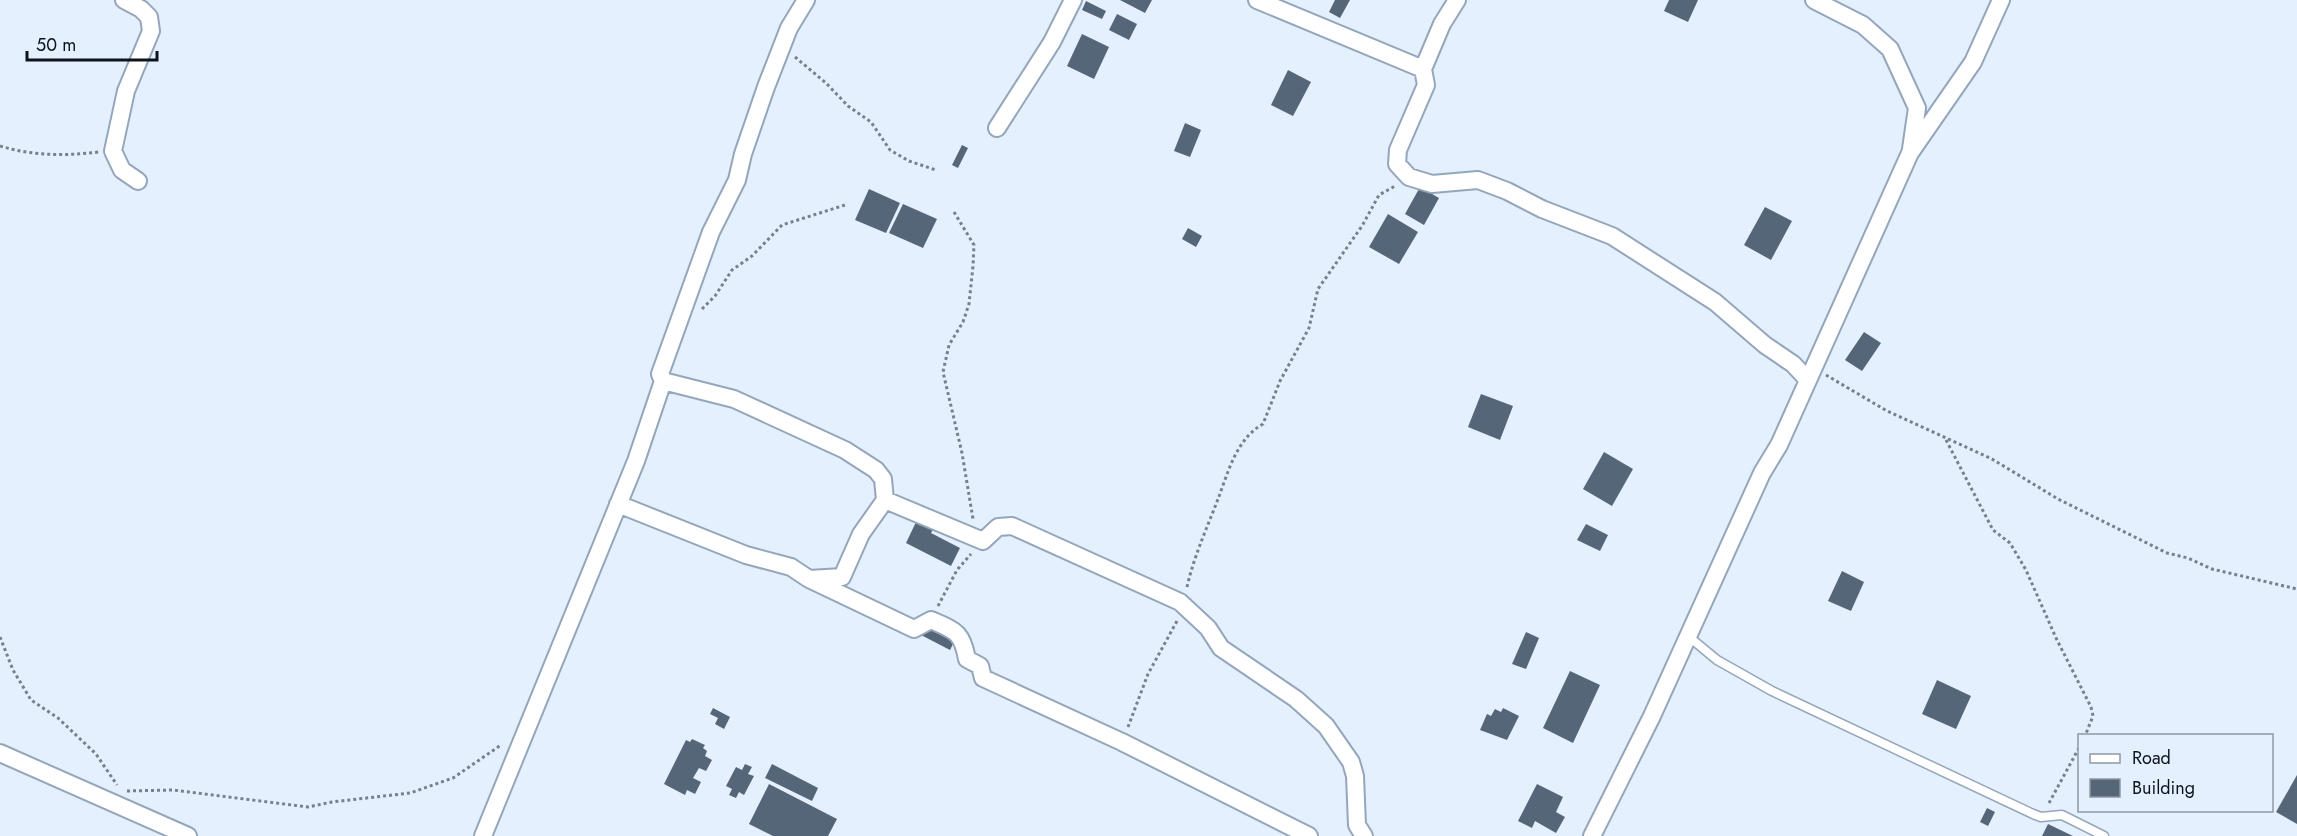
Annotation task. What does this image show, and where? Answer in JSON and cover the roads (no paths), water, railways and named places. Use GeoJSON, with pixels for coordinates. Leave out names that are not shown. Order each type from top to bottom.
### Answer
{"type":"FeatureCollection","features":[{"type":"Feature","properties":{"kind":"street"},"geometry":{"type":"LineString","coordinates":[[124,0],[149,17],[151,31],[126,91],[112,151],[122,170],[138,181]]}},
{"type":"Feature","properties":{"kind":"street"},"geometry":{"type":"LineString","coordinates":[[483,836],[646,436],[663,381],[660,374],[711,232],[738,180],[743,154],[789,28],[806,0]]}},
{"type":"Feature","properties":{"kind":"street"},"geometry":{"type":"LineString","coordinates":[[997,128],[1052,42],[1073,0]]}},
{"type":"Feature","properties":{"kind":"street"},"geometry":{"type":"LineString","coordinates":[[1257,0],[1423,69]]}},
{"type":"Feature","properties":{"kind":"street"},"geometry":{"type":"LineString","coordinates":[[1457,0],[1442,24],[1423,69],[1426,85],[1422,99],[1398,150],[1398,164],[1409,177],[1432,184],[1478,180],[1507,191],[1542,209],[1612,236],[1715,302],[1765,345],[1792,364],[1810,373]]}},
{"type":"Feature","properties":{"kind":"street"},"geometry":{"type":"LineString","coordinates":[[1814,0],[1863,25],[1890,49],[1917,108],[1910,153]]}},
{"type":"Feature","properties":{"kind":"street"},"geometry":{"type":"LineString","coordinates":[[1592,836],[1652,716],[1762,473],[1779,445],[1910,153],[1973,62],[2001,0]]}},
{"type":"Feature","properties":{"kind":"street"},"geometry":{"type":"LineString","coordinates":[[663,381],[734,399],[844,450],[876,470],[883,479],[885,500],[861,534],[842,576],[809,579]]}},
{"type":"Feature","properties":{"kind":"street"},"geometry":{"type":"LineString","coordinates":[[885,500],[983,541],[998,527],[1012,526],[1168,595],[1208,628],[1221,648],[1296,699],[1326,726],[1351,762],[1355,776],[1357,825],[1364,836]]}},
{"type":"Feature","properties":{"kind":"street"},"geometry":{"type":"LineString","coordinates":[[618,504],[746,555],[791,567],[809,579],[914,629],[931,620],[955,630],[961,636],[967,660],[980,666],[983,678],[1122,742],[1309,836]]}},
{"type":"Feature","properties":{"kind":"street"},"geometry":{"type":"LineString","coordinates":[[0,753],[188,836]]}},
{"type":"Feature","properties":{"kind":"lane"},"geometry":{"type":"LineString","coordinates":[[1688,636],[1717,660],[1763,686],[2041,817],[2062,814],[2104,836]]}}]}
